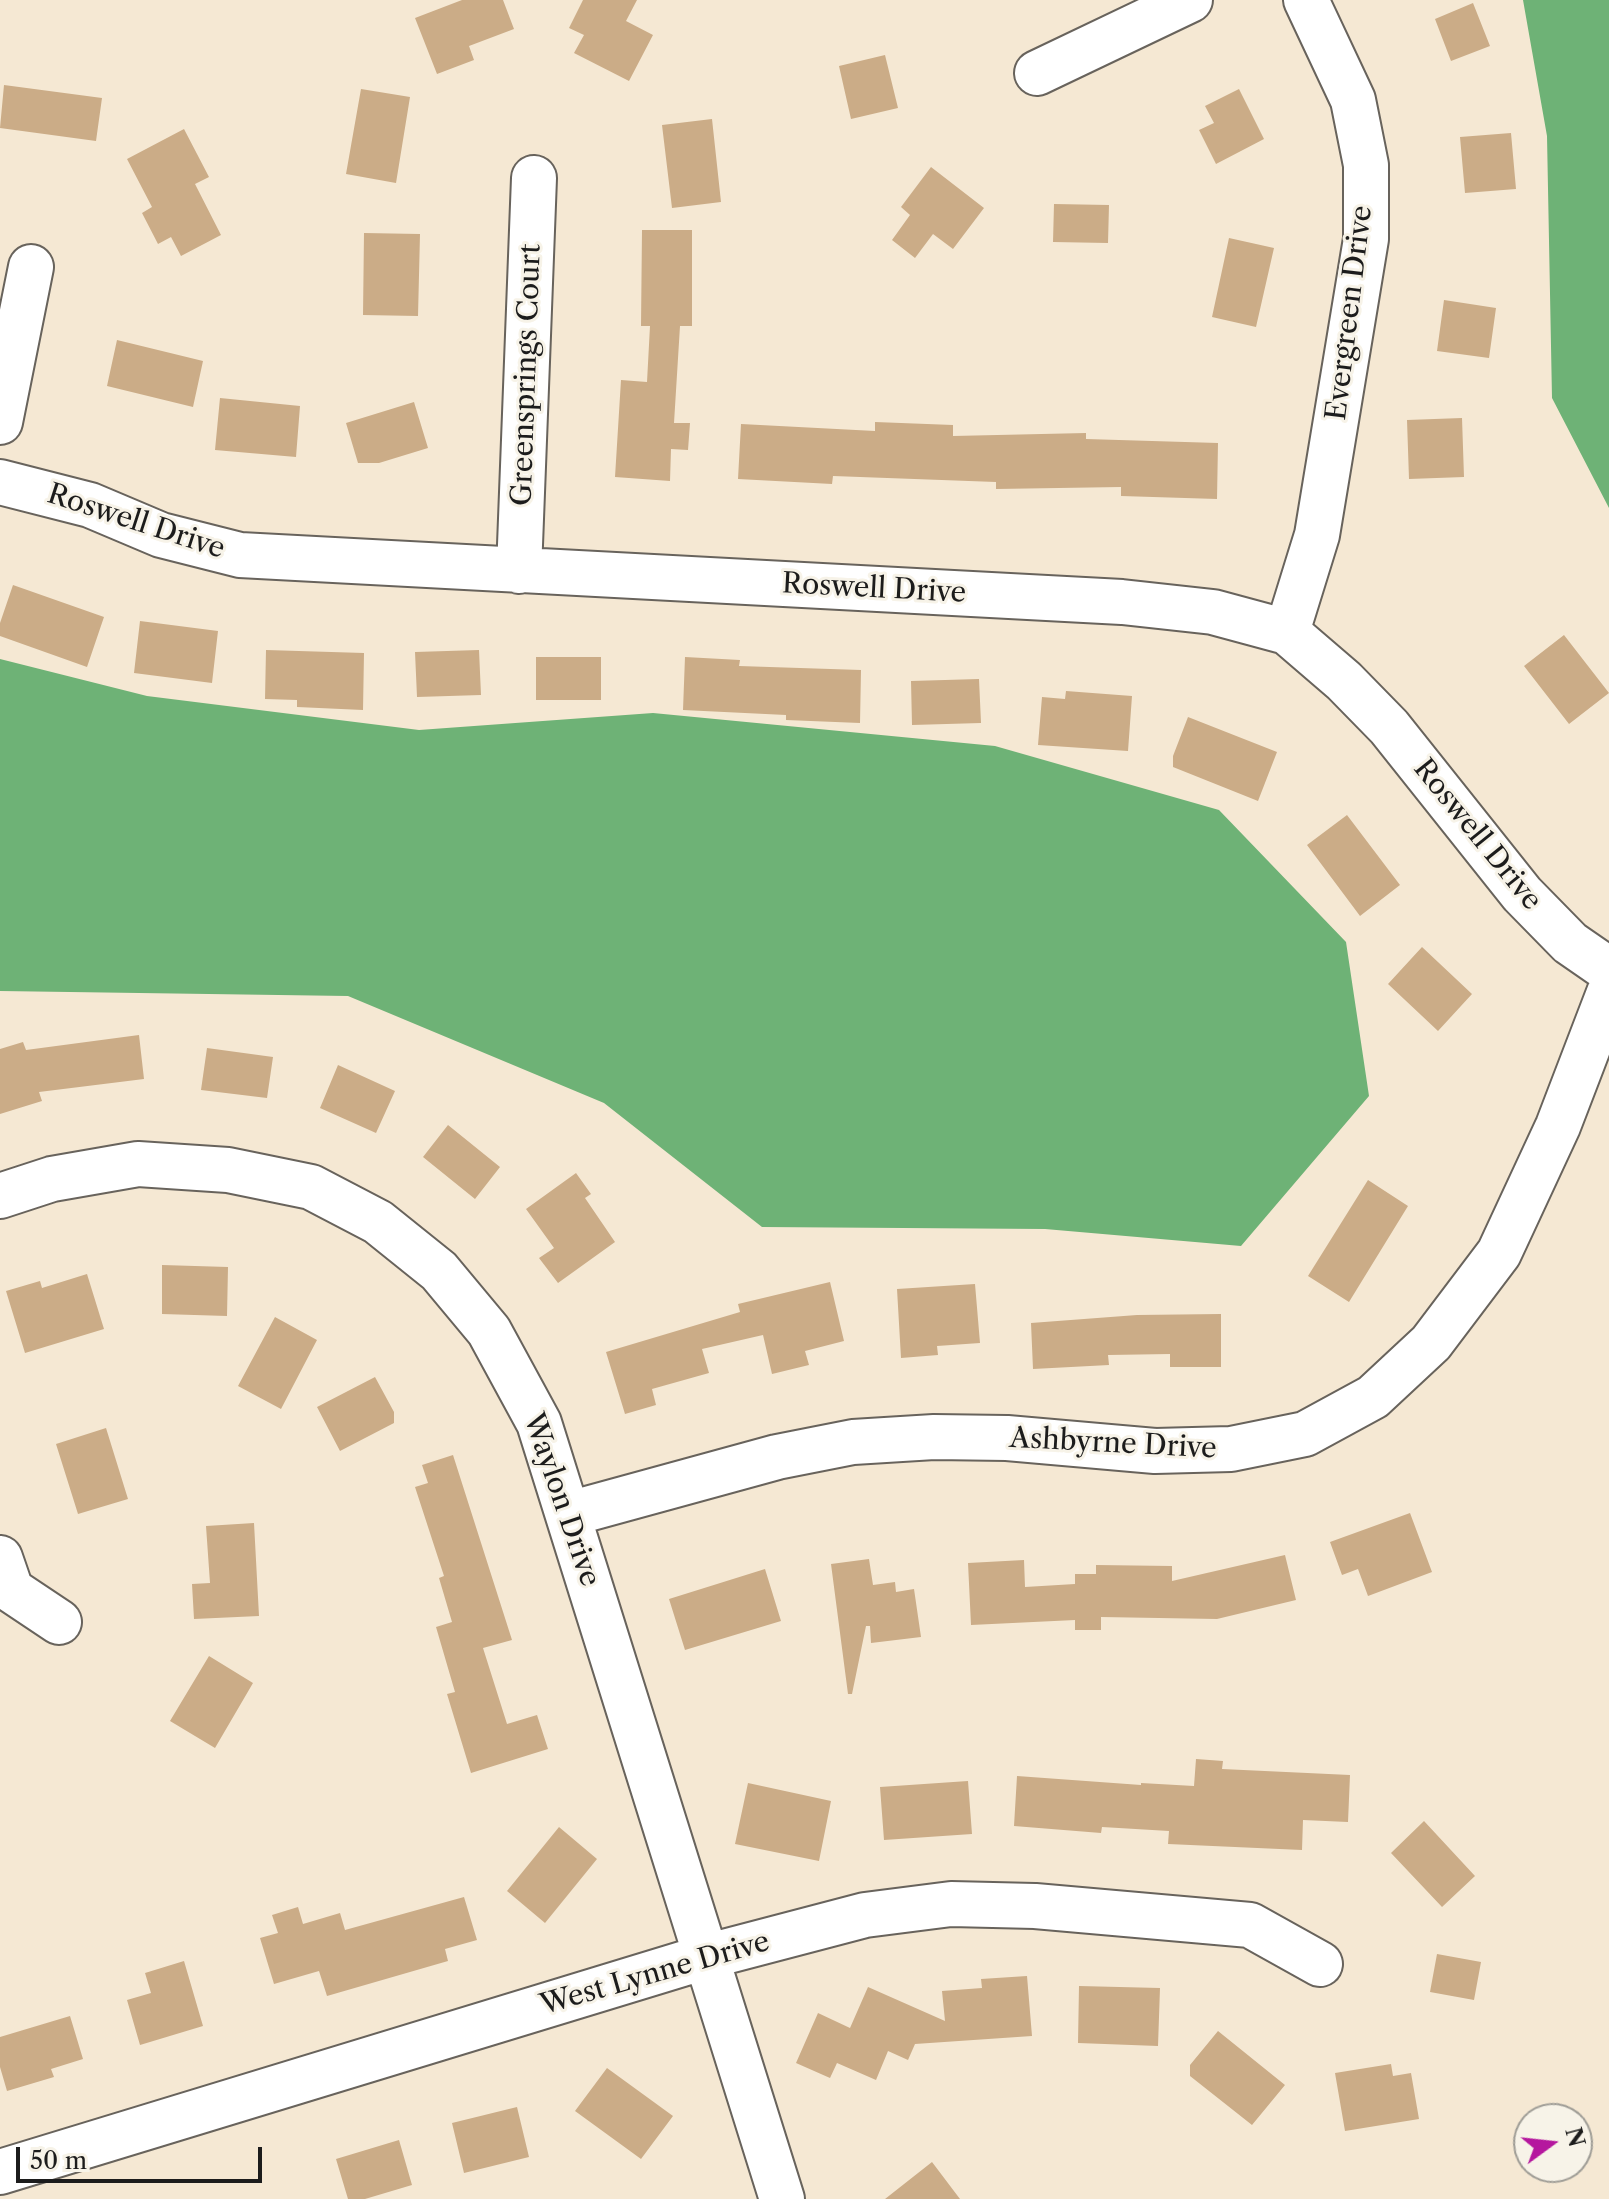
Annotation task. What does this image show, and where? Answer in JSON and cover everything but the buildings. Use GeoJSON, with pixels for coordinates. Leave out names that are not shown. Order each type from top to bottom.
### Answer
{"type":"FeatureCollection","features":[{"type":"Feature","properties":{"kind":"street"},"geometry":{"type":"LineString","coordinates":[[1037,73],[1190,0]]}},
{"type":"Feature","properties":{"kind":"street","name":"Evergreen Drive"},"geometry":{"type":"LineString","coordinates":[[1287,632],[1317,535],[1366,239],[1366,165],[1353,100],[1306,0]]}},
{"type":"Feature","properties":{"kind":"street","name":"Greensprings Court"},"geometry":{"type":"LineString","coordinates":[[519,571],[534,178]]}},
{"type":"Feature","properties":{"kind":"street"},"geometry":{"type":"LineString","coordinates":[[0,422],[31,267]]}},
{"type":"Feature","properties":{"kind":"street","name":"Roswell Drive"},"geometry":{"type":"LineString","coordinates":[[0,482],[90,505],[161,535],[240,555],[1122,602],[1213,612],[1287,632],[1344,681],[1389,727],[1522,894],[1570,943],[1609,970]]}},
{"type":"Feature","properties":{"kind":"street","name":"Ashbyrne Drive"},"geometry":{"type":"LineString","coordinates":[[569,1514],[777,1457],[853,1442],[934,1437],[1007,1438],[1170,1451],[1231,1449],[1305,1434],[1373,1397],[1431,1343],[1499,1253],[1558,1126],[1609,993]]}},
{"type":"Feature","properties":{"kind":"street","name":"Waylon Drive"},"geometry":{"type":"LineString","coordinates":[[0,1196],[52,1179],[138,1164],[228,1170],[311,1187],[378,1222],[439,1271],[489,1331],[539,1423],[782,2199]]}},
{"type":"Feature","properties":{"kind":"street"},"geometry":{"type":"LineString","coordinates":[[0,1558],[11,1590],[59,1622]]}},
{"type":"Feature","properties":{"kind":"street","name":"West Lynne Drive"},"geometry":{"type":"LineString","coordinates":[[0,2172],[705,1957],[865,1915],[951,1904],[1035,1906],[1250,1925],[1320,1964]]}},
{"type":"Feature","properties":{"kind":"green space"},"geometry":{"type":"Polygon","coordinates":[[[1523,0],[1609,0],[1609,508],[1552,398],[1547,136],[1523,0]]]}},
{"type":"Feature","properties":{"kind":"green space"},"geometry":{"type":"Polygon","coordinates":[[[0,659],[147,696],[419,730],[653,713],[995,746],[1219,810],[1346,942],[1369,1096],[1241,1246],[1045,1229],[762,1227],[604,1103],[348,996],[0,991],[0,659]]]}}]}
